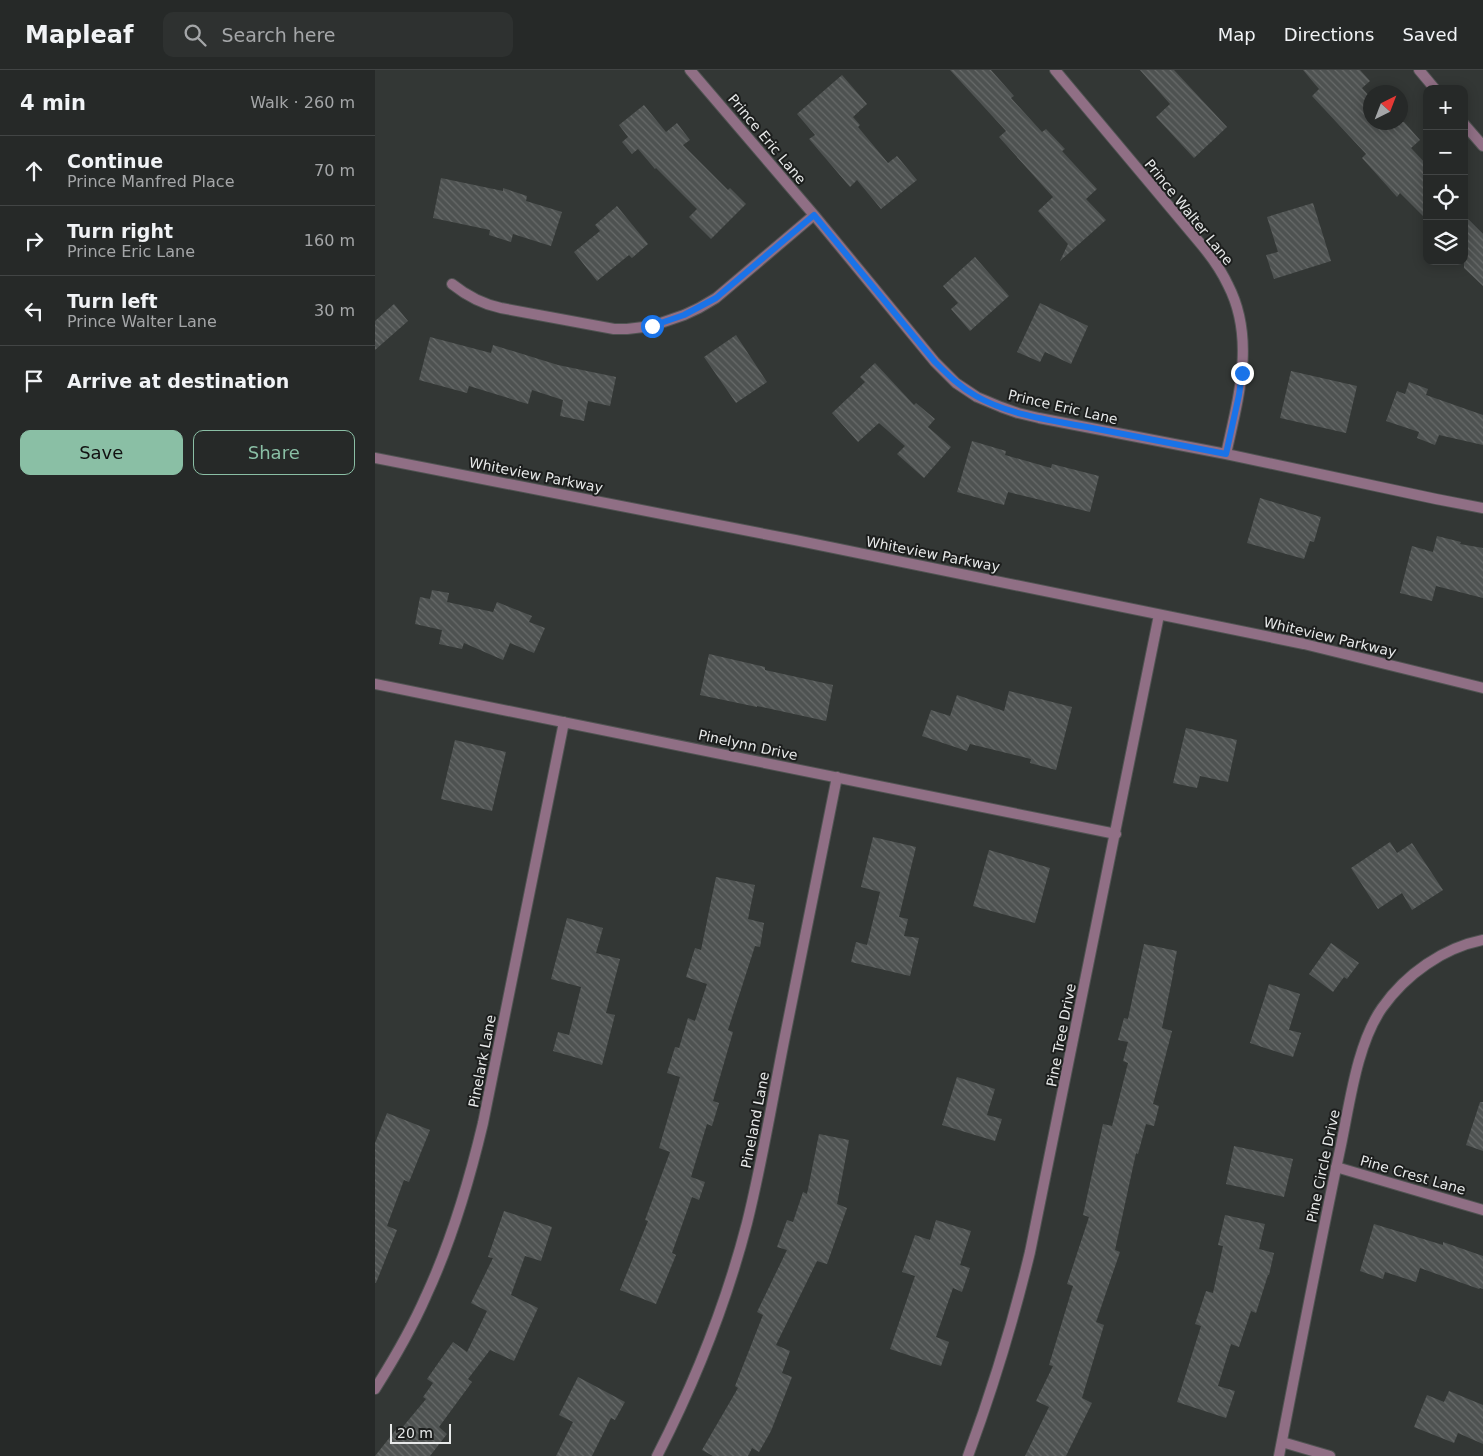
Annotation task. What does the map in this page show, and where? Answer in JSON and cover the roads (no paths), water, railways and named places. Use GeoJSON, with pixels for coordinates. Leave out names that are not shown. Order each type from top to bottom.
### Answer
{"type":"FeatureCollection","features":[{"type":"Feature","properties":{"kind":"street","name":"Prince Eric Lane"},"geometry":{"type":"LineString","coordinates":[[690,70],[814,215],[935,362],[956,383],[977,397],[1001,407],[1039,418],[1226,454],[1483,508]]}},
{"type":"Feature","properties":{"kind":"street","name":"Prince Walter Lane"},"geometry":{"type":"LineString","coordinates":[[1055,70],[1200,243],[1229,285],[1240,317],[1244,354],[1239,395],[1226,454]]}},
{"type":"Feature","properties":{"kind":"street"},"geometry":{"type":"LineString","coordinates":[[1419,70],[1432,85]]}},
{"type":"Feature","properties":{"kind":"street"},"geometry":{"type":"LineString","coordinates":[[1468,129],[1483,146]]}},
{"type":"Feature","properties":{"kind":"street"},"geometry":{"type":"LineString","coordinates":[[452,284],[469,297],[501,308],[614,329],[652,326],[684,315],[716,298],[814,215]]}},
{"type":"Feature","properties":{"kind":"street","name":"Whiteview Parkway"},"geometry":{"type":"LineString","coordinates":[[375,458],[785,538],[1304,644],[1483,688]]}},
{"type":"Feature","properties":{"kind":"street","name":"Pine Tree Drive"},"geometry":{"type":"LineString","coordinates":[[968,1456],[1005,1350],[1030,1252],[1159,615]]}},
{"type":"Feature","properties":{"kind":"street","name":"Pinelynn Drive"},"geometry":{"type":"LineString","coordinates":[[375,684],[1116,834]]}},
{"type":"Feature","properties":{"kind":"street","name":"Pinelark Lane"},"geometry":{"type":"LineString","coordinates":[[375,1389],[426,1296],[451,1234],[472,1168],[564,722]]}},
{"type":"Feature","properties":{"kind":"street","name":"Pineland Lane"},"geometry":{"type":"LineString","coordinates":[[657,1456],[679,1413],[702,1360],[747,1223],[837,777]]}},
{"type":"Feature","properties":{"kind":"street","name":"Pine Circle Drive"},"geometry":{"type":"LineString","coordinates":[[1279,1456],[1336,1168],[1363,1051],[1371,1029],[1382,1008],[1409,978],[1430,962],[1451,950],[1483,940]]}},
{"type":"Feature","properties":{"kind":"street","name":"Pine Crest Lane"},"geometry":{"type":"LineString","coordinates":[[1336,1168],[1483,1210]]}},
{"type":"Feature","properties":{"kind":"street"},"geometry":{"type":"LineString","coordinates":[[1281,1442],[1330,1456]]}}]}
